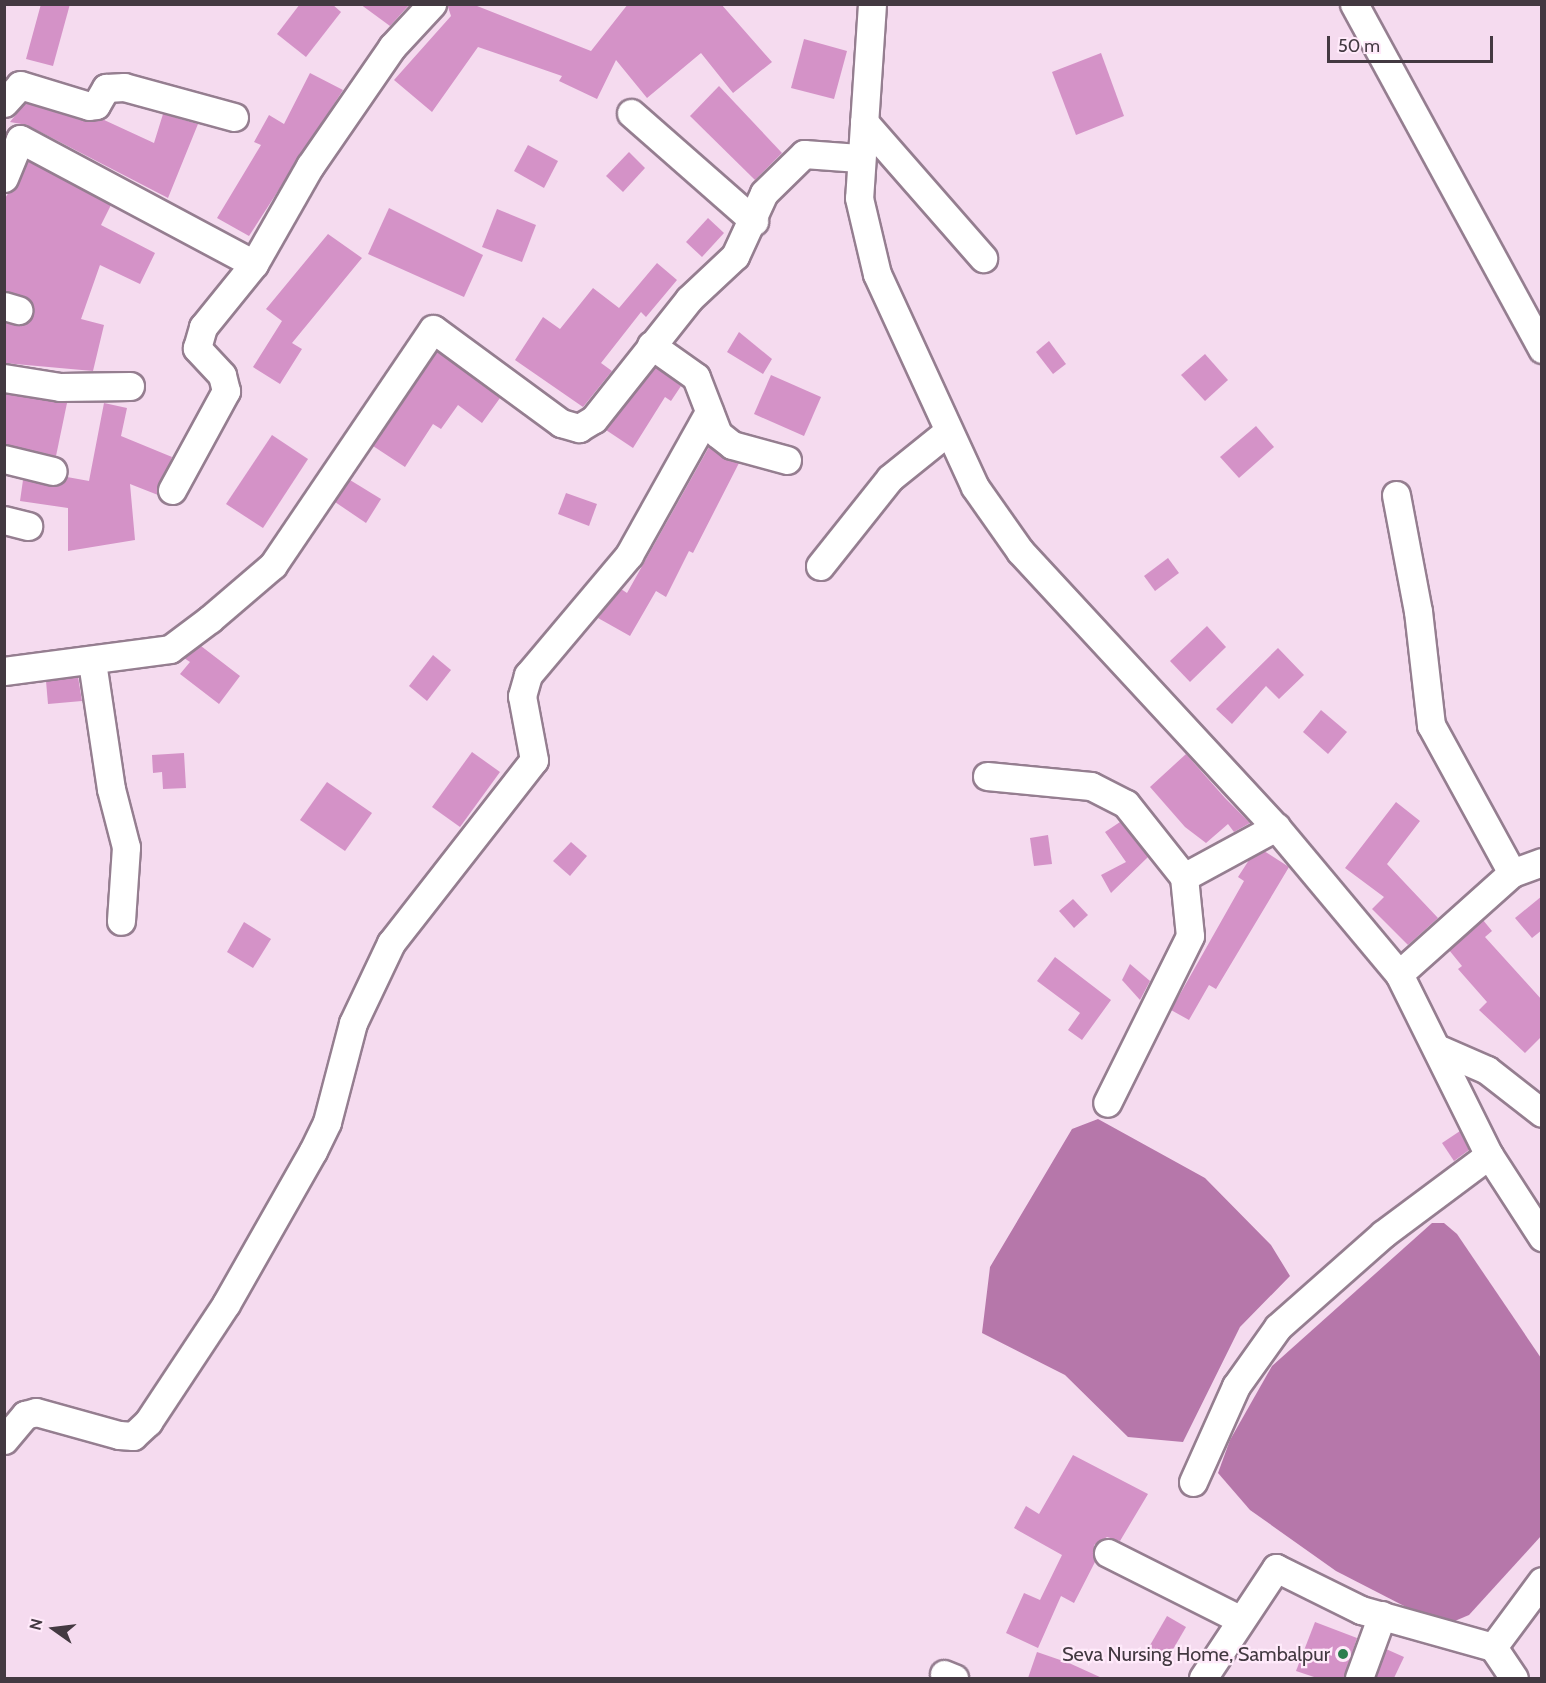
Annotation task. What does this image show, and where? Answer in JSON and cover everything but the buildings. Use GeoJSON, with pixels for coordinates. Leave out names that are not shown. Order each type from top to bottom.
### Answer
{"type":"FeatureCollection","features":[{"type":"Feature","properties":{"kind":"street"},"geometry":{"type":"LineString","coordinates":[[172,490],[226,391],[222,375],[201,356],[197,340],[254,264],[342,120],[392,47],[432,4]]}},
{"type":"Feature","properties":{"kind":"street"},"geometry":{"type":"LineString","coordinates":[[872,4],[864,122],[859,158],[859,198],[877,274],[947,432],[975,487],[1020,551],[1276,827],[1399,974],[1441,1050],[1489,1155],[1542,1237]]}},
{"type":"Feature","properties":{"kind":"street"},"geometry":{"type":"LineString","coordinates":[[1354,4],[1542,349]]}},
{"type":"Feature","properties":{"kind":"street"},"geometry":{"type":"LineString","coordinates":[[4,103],[20,85],[89,106],[96,105],[106,88],[124,87],[234,117]]}},
{"type":"Feature","properties":{"kind":"street"},"geometry":{"type":"LineString","coordinates":[[4,112],[20,138],[254,264]]}},
{"type":"Feature","properties":{"kind":"street"},"geometry":{"type":"LineString","coordinates":[[631,113],[754,221]]}},
{"type":"Feature","properties":{"kind":"street"},"geometry":{"type":"LineString","coordinates":[[864,122],[983,258]]}},
{"type":"Feature","properties":{"kind":"street"},"geometry":{"type":"LineString","coordinates":[[4,178],[20,138]]}},
{"type":"Feature","properties":{"kind":"street"},"geometry":{"type":"LineString","coordinates":[[4,671],[92,662],[170,649],[273,565],[433,329],[574,428],[594,419],[651,345],[735,256],[754,221],[764,193],[804,154],[859,158]]}},
{"type":"Feature","properties":{"kind":"street"},"geometry":{"type":"LineString","coordinates":[[651,345],[696,377],[718,434],[732,445],[787,460]]}},
{"type":"Feature","properties":{"kind":"street"},"geometry":{"type":"LineString","coordinates":[[4,378],[60,387],[130,386]]}},
{"type":"Feature","properties":{"kind":"street"},"geometry":{"type":"LineString","coordinates":[[4,1440],[26,1414],[36,1412],[119,1435],[133,1436],[148,1422],[226,1304],[313,1151],[327,1122],[353,1023],[391,943],[534,760],[522,696],[528,675],[629,555],[709,412]]}},
{"type":"Feature","properties":{"kind":"street"},"geometry":{"type":"LineString","coordinates":[[820,566],[890,478],[947,432]]}},
{"type":"Feature","properties":{"kind":"street"},"geometry":{"type":"LineString","coordinates":[[4,459],[53,471]]}},
{"type":"Feature","properties":{"kind":"street"},"geometry":{"type":"LineString","coordinates":[[1396,495],[1418,611],[1431,725],[1512,873]]}},
{"type":"Feature","properties":{"kind":"street"},"geometry":{"type":"LineString","coordinates":[[92,662],[111,789],[126,847],[121,921]]}},
{"type":"Feature","properties":{"kind":"street"},"geometry":{"type":"LineString","coordinates":[[987,776],[1091,786],[1126,804],[1185,877],[1190,936],[1107,1102]]}},
{"type":"Feature","properties":{"kind":"street"},"geometry":{"type":"LineString","coordinates":[[1185,877],[1276,827]]}},
{"type":"Feature","properties":{"kind":"street"},"geometry":{"type":"LineString","coordinates":[[1399,974],[1512,873],[1542,862]]}},
{"type":"Feature","properties":{"kind":"street"},"geometry":{"type":"LineString","coordinates":[[1441,1050],[1487,1070],[1542,1113]]}},
{"type":"Feature","properties":{"kind":"street"},"geometry":{"type":"LineString","coordinates":[[1193,1482],[1236,1386],[1278,1327],[1383,1234],[1489,1155]]}},
{"type":"Feature","properties":{"kind":"street"},"geometry":{"type":"LineString","coordinates":[[1108,1553],[1239,1619]]}},
{"type":"Feature","properties":{"kind":"street"},"geometry":{"type":"LineString","coordinates":[[1203,1678],[1239,1619],[1276,1568],[1382,1615],[1493,1647],[1514,1678]]}},
{"type":"Feature","properties":{"kind":"street"},"geometry":{"type":"LineString","coordinates":[[1493,1647],[1542,1581]]}},
{"type":"Feature","properties":{"kind":"street"},"geometry":{"type":"LineString","coordinates":[[1359,1678],[1382,1615]]}},
{"type":"Feature","properties":{"kind":"shaded area"},"geometry":{"type":"Polygon","coordinates":[[[1098,1119],[1205,1178],[1271,1245],[1290,1276],[1240,1327],[1183,1442],[1128,1437],[1065,1375],[982,1333],[990,1267],[1072,1129],[1098,1119]]]}},
{"type":"Feature","properties":{"kind":"shaded area"},"geometry":{"type":"Polygon","coordinates":[[[1432,1223],[1444,1223],[1457,1234],[1541,1358],[1541,1536],[1469,1615],[1443,1626],[1336,1571],[1250,1510],[1218,1473],[1230,1440],[1272,1366],[1432,1223]]]}},
{"type":"Feature","properties":{"kind":"place","name":"Seva Nursing Home, Sambalpur"},"geometry":{"type":"Point","coordinates":[1343,1654]}}]}
